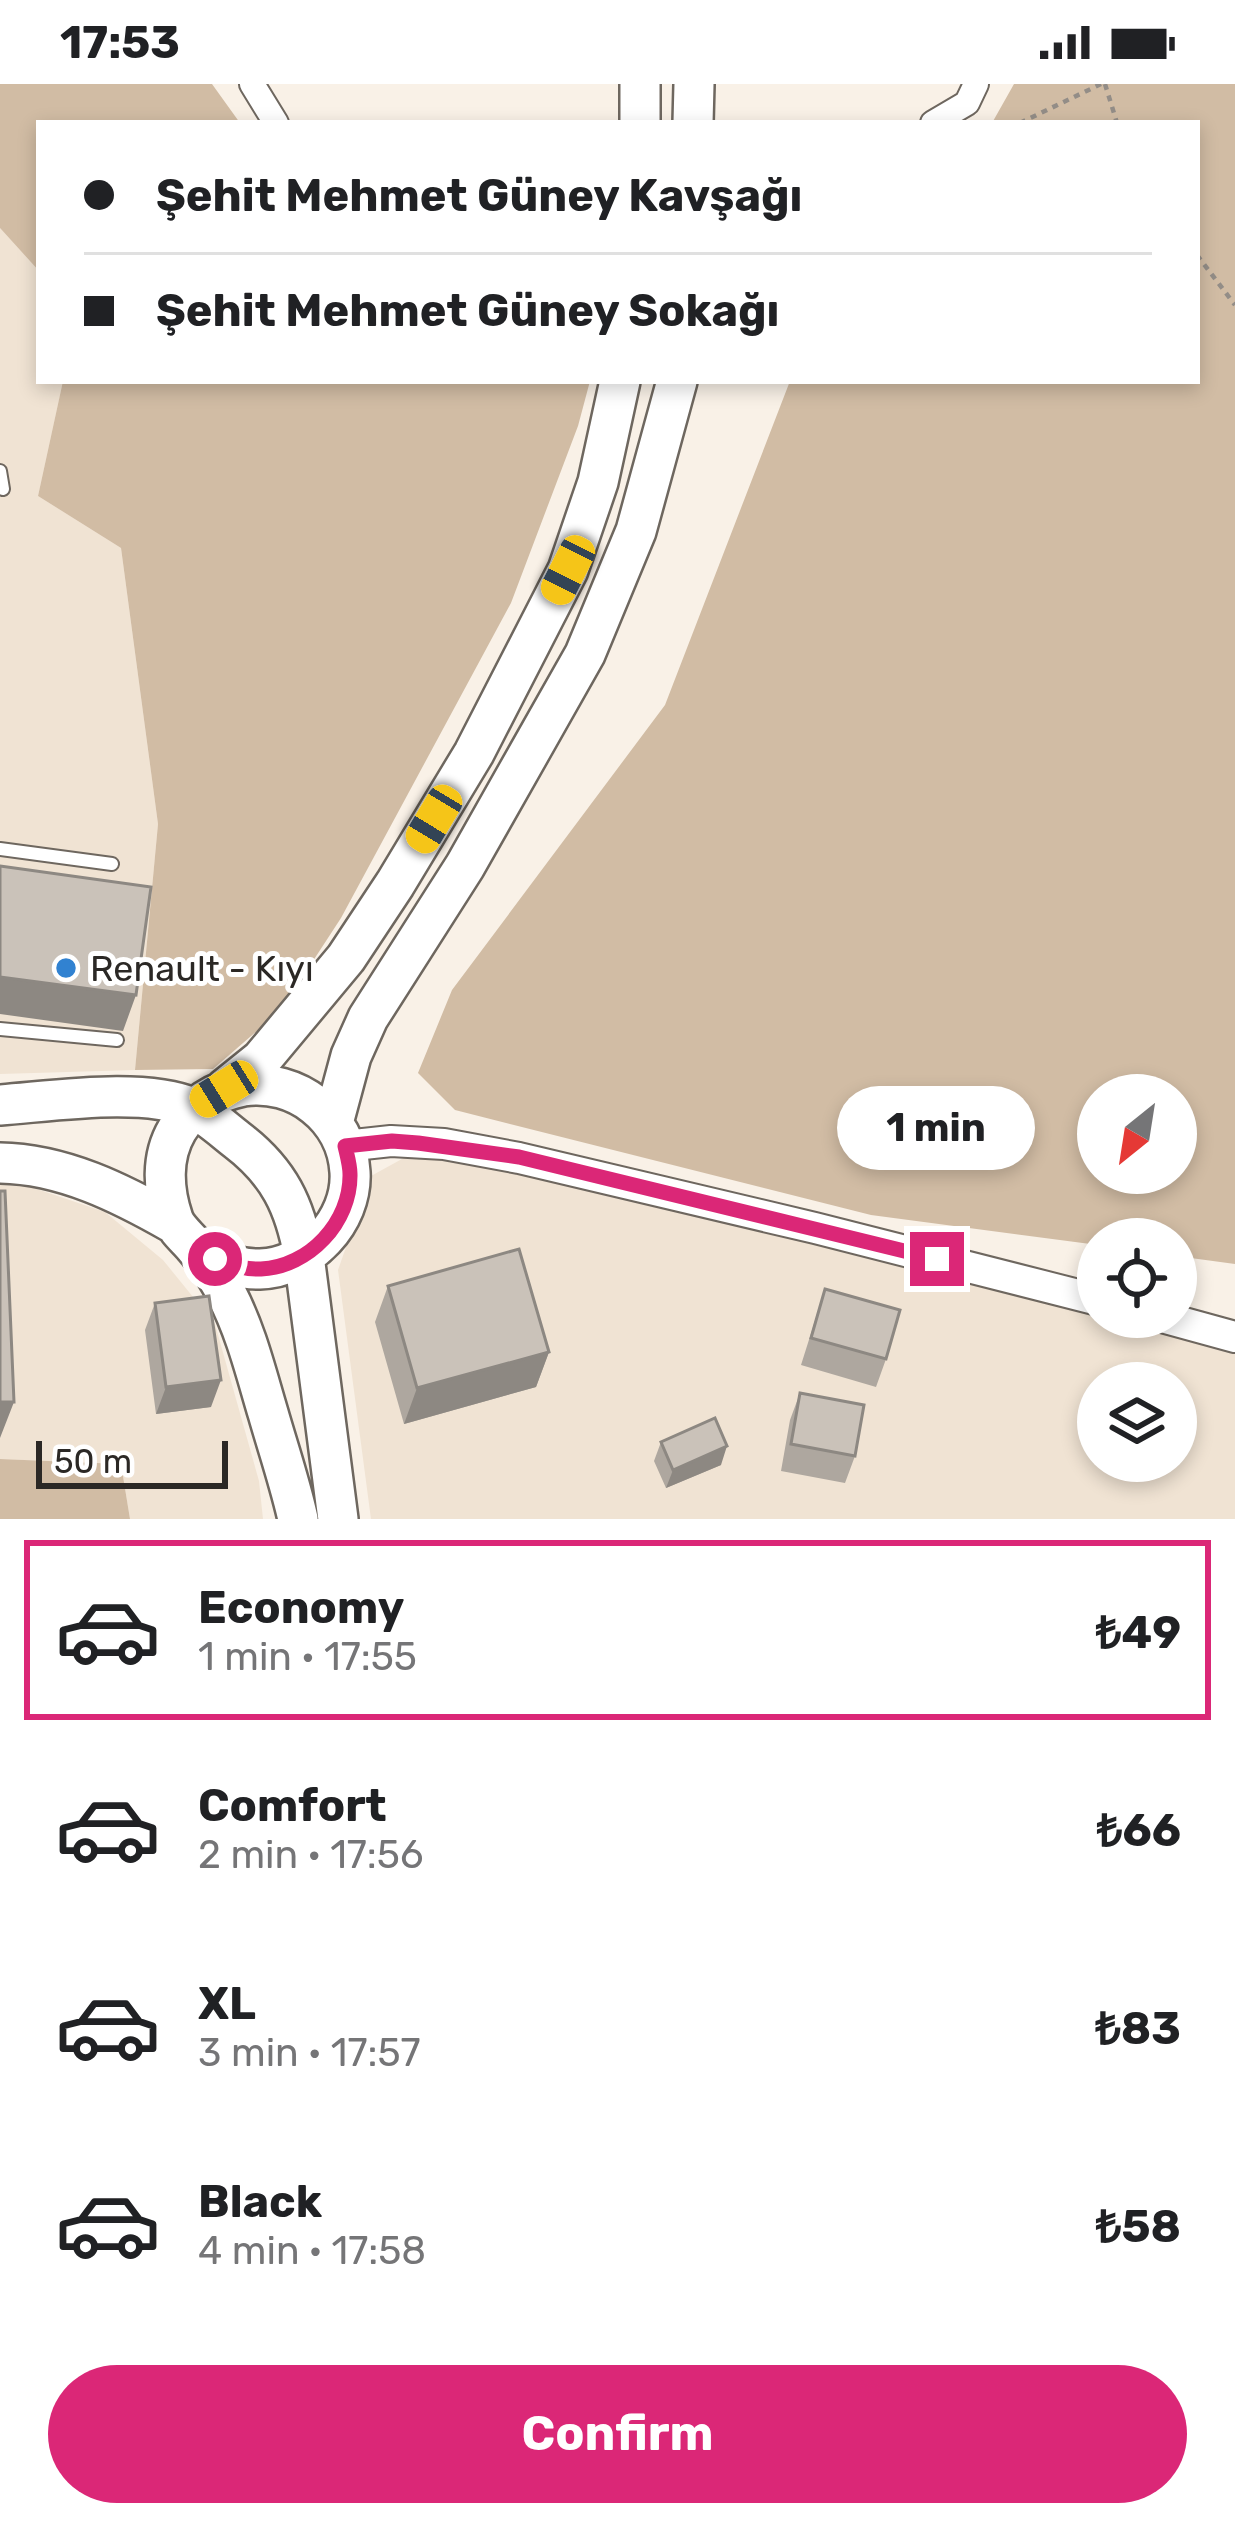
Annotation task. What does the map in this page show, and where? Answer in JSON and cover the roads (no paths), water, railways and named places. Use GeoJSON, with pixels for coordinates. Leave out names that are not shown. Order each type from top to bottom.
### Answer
{"type":"FeatureCollection","features":[{"type":"Feature","properties":{"kind":"main road"},"geometry":{"type":"LineString","coordinates":[[640,84],[640,120]]}},
{"type":"Feature","properties":{"kind":"main road"},"geometry":{"type":"LineString","coordinates":[[693,120],[694,84]]}},
{"type":"Feature","properties":{"kind":"main road"},"geometry":{"type":"LineString","coordinates":[[298,1519],[244,1333],[227,1294],[187,1238],[165,1188],[166,1159],[176,1132],[209,1099],[261,1060],[346,958],[474,753],[568,570],[598,482],[619,384]]}},
{"type":"Feature","properties":{"kind":"main road"},"geometry":{"type":"LineString","coordinates":[[339,1134],[352,1056],[368,1018],[464,866],[586,654],[635,531],[676,384]]}},
{"type":"Feature","properties":{"kind":"main road"},"geometry":{"type":"LineString","coordinates":[[0,1105],[118,1098],[209,1099],[261,1084],[288,1089],[313,1102],[339,1134],[350,1172],[348,1197],[333,1227],[304,1256],[260,1269],[237,1267],[134,1200],[56,1170],[0,1163]]}},
{"type":"Feature","properties":{"kind":"main road"},"geometry":{"type":"LineString","coordinates":[[209,1099],[284,1190],[298,1221],[338,1519]]}},
{"type":"Feature","properties":{"kind":"street"},"geometry":{"type":"LineString","coordinates":[[252,84],[274,120]]}},
{"type":"Feature","properties":{"kind":"street"},"geometry":{"type":"LineString","coordinates":[[938,120],[967,103],[976,84]]}},
{"type":"Feature","properties":{"kind":"street"},"geometry":{"type":"LineString","coordinates":[[339,1134],[519,1157],[1077,1295]]}},
{"type":"Feature","properties":{"kind":"street"},"geometry":{"type":"LineString","coordinates":[[1197,1327],[1235,1337]]}},
{"type":"Feature","properties":{"kind":"lane"},"geometry":{"type":"LineString","coordinates":[[0,470],[2,489]]}},
{"type":"Feature","properties":{"kind":"lane"},"geometry":{"type":"LineString","coordinates":[[0,849],[112,864]]}},
{"type":"Feature","properties":{"kind":"lane"},"geometry":{"type":"LineString","coordinates":[[0,1029],[117,1040]]}},
{"type":"Feature","properties":{"kind":"place","name":"Renault - Kıyı"},"geometry":{"type":"Point","coordinates":[66,968]}}]}
